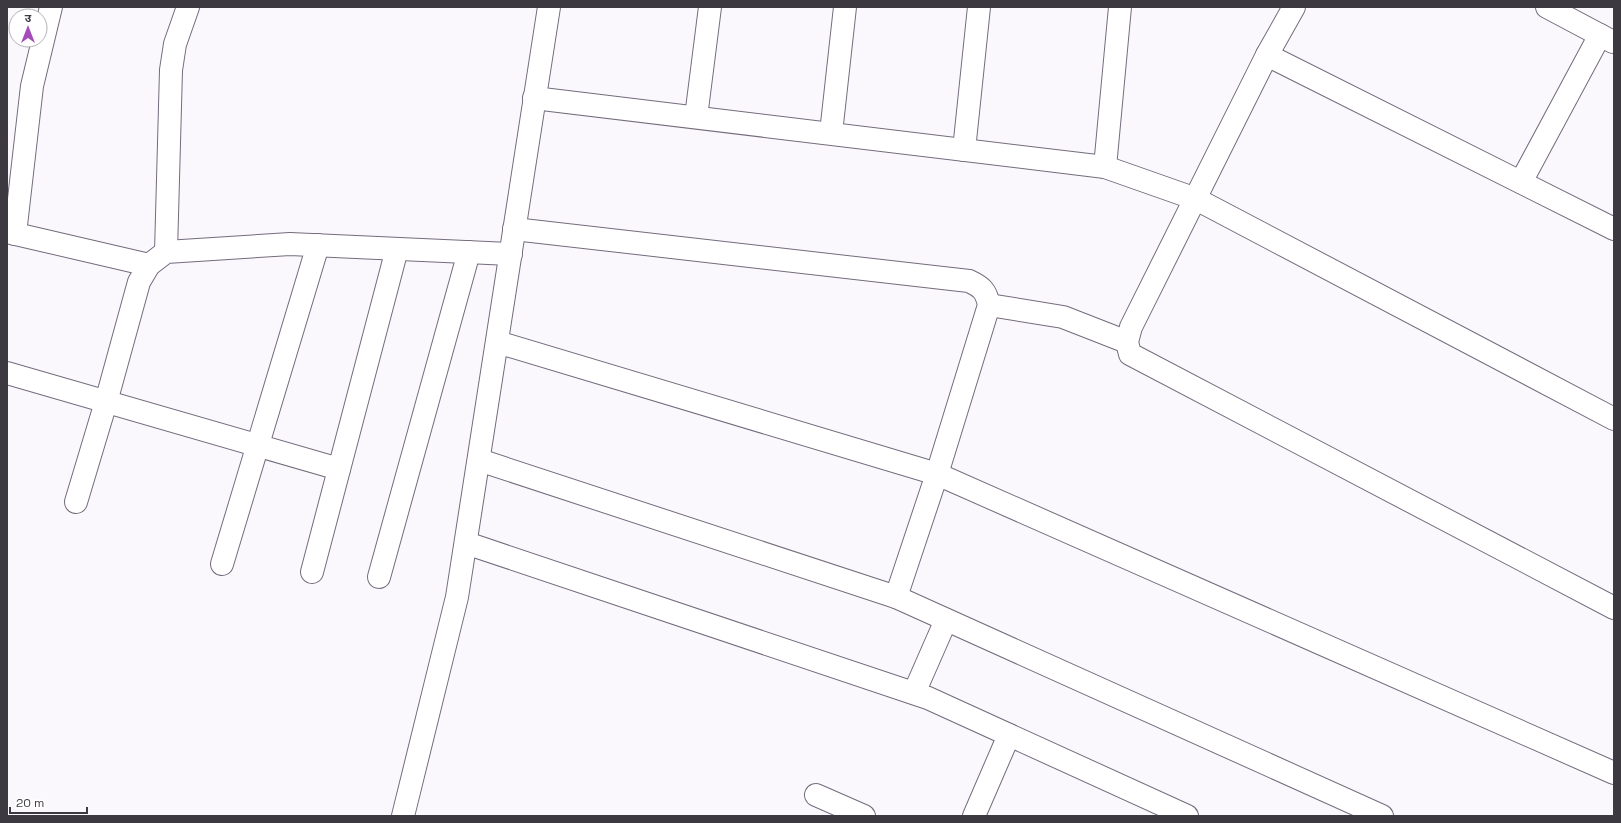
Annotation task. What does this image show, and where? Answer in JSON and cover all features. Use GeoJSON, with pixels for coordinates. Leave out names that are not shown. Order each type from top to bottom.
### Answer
{"type":"FeatureCollection","features":[{"type":"Feature","properties":{"kind":"street"},"geometry":{"type":"LineString","coordinates":[[51,7],[32,86],[11,233],[149,265]]}},
{"type":"Feature","properties":{"kind":"street"},"geometry":{"type":"LineString","coordinates":[[166,252],[171,70],[175,44],[188,7]]}},
{"type":"Feature","properties":{"kind":"street"},"geometry":{"type":"LineString","coordinates":[[403,816],[457,597],[549,7]]}},
{"type":"Feature","properties":{"kind":"street"},"geometry":{"type":"LineString","coordinates":[[696,117],[710,7]]}},
{"type":"Feature","properties":{"kind":"street"},"geometry":{"type":"LineString","coordinates":[[830,133],[844,7]]}},
{"type":"Feature","properties":{"kind":"street"},"geometry":{"type":"LineString","coordinates":[[964,150],[979,7]]}},
{"type":"Feature","properties":{"kind":"street"},"geometry":{"type":"LineString","coordinates":[[1105,167],[1120,7]]}},
{"type":"Feature","properties":{"kind":"street"},"geometry":{"type":"LineString","coordinates":[[1294,7],[1267,55],[1131,327],[1127,342],[1130,354],[1142,362],[1614,608]]}},
{"type":"Feature","properties":{"kind":"street"},"geometry":{"type":"LineString","coordinates":[[1521,182],[1607,39],[1547,7]]}},
{"type":"Feature","properties":{"kind":"street"},"geometry":{"type":"LineString","coordinates":[[1267,55],[1614,229]]}},
{"type":"Feature","properties":{"kind":"street"},"geometry":{"type":"LineString","coordinates":[[534,98],[1105,167],[1196,199],[1614,419]]}},
{"type":"Feature","properties":{"kind":"street"},"geometry":{"type":"LineString","coordinates":[[514,229],[969,281],[980,286],[987,294],[989,304],[937,474],[896,598]]}},
{"type":"Feature","properties":{"kind":"street"},"geometry":{"type":"LineString","coordinates":[[76,502],[106,402],[139,282],[149,265],[166,252],[290,244],[510,254]]}},
{"type":"Feature","properties":{"kind":"street"},"geometry":{"type":"LineString","coordinates":[[222,564],[318,245]]}},
{"type":"Feature","properties":{"kind":"street"},"geometry":{"type":"LineString","coordinates":[[312,572],[397,249]]}},
{"type":"Feature","properties":{"kind":"street"},"geometry":{"type":"LineString","coordinates":[[379,577],[469,252]]}},
{"type":"Feature","properties":{"kind":"street"},"geometry":{"type":"LineString","coordinates":[[989,304],[1063,317],[1127,342]]}},
{"type":"Feature","properties":{"kind":"street"},"geometry":{"type":"LineString","coordinates":[[497,342],[937,474],[1614,773]]}},
{"type":"Feature","properties":{"kind":"street"},"geometry":{"type":"LineString","coordinates":[[7,373],[339,469]]}},
{"type":"Feature","properties":{"kind":"street"},"geometry":{"type":"LineString","coordinates":[[479,460],[896,598],[1382,816]]}},
{"type":"Feature","properties":{"kind":"street"},"geometry":{"type":"LineString","coordinates":[[466,543],[914,693],[1187,816]]}},
{"type":"Feature","properties":{"kind":"street"},"geometry":{"type":"LineString","coordinates":[[914,693],[946,620]]}},
{"type":"Feature","properties":{"kind":"street"},"geometry":{"type":"LineString","coordinates":[[974,816],[1009,735]]}},
{"type":"Feature","properties":{"kind":"street"},"geometry":{"type":"LineString","coordinates":[[816,795],[864,816]]}}]}
